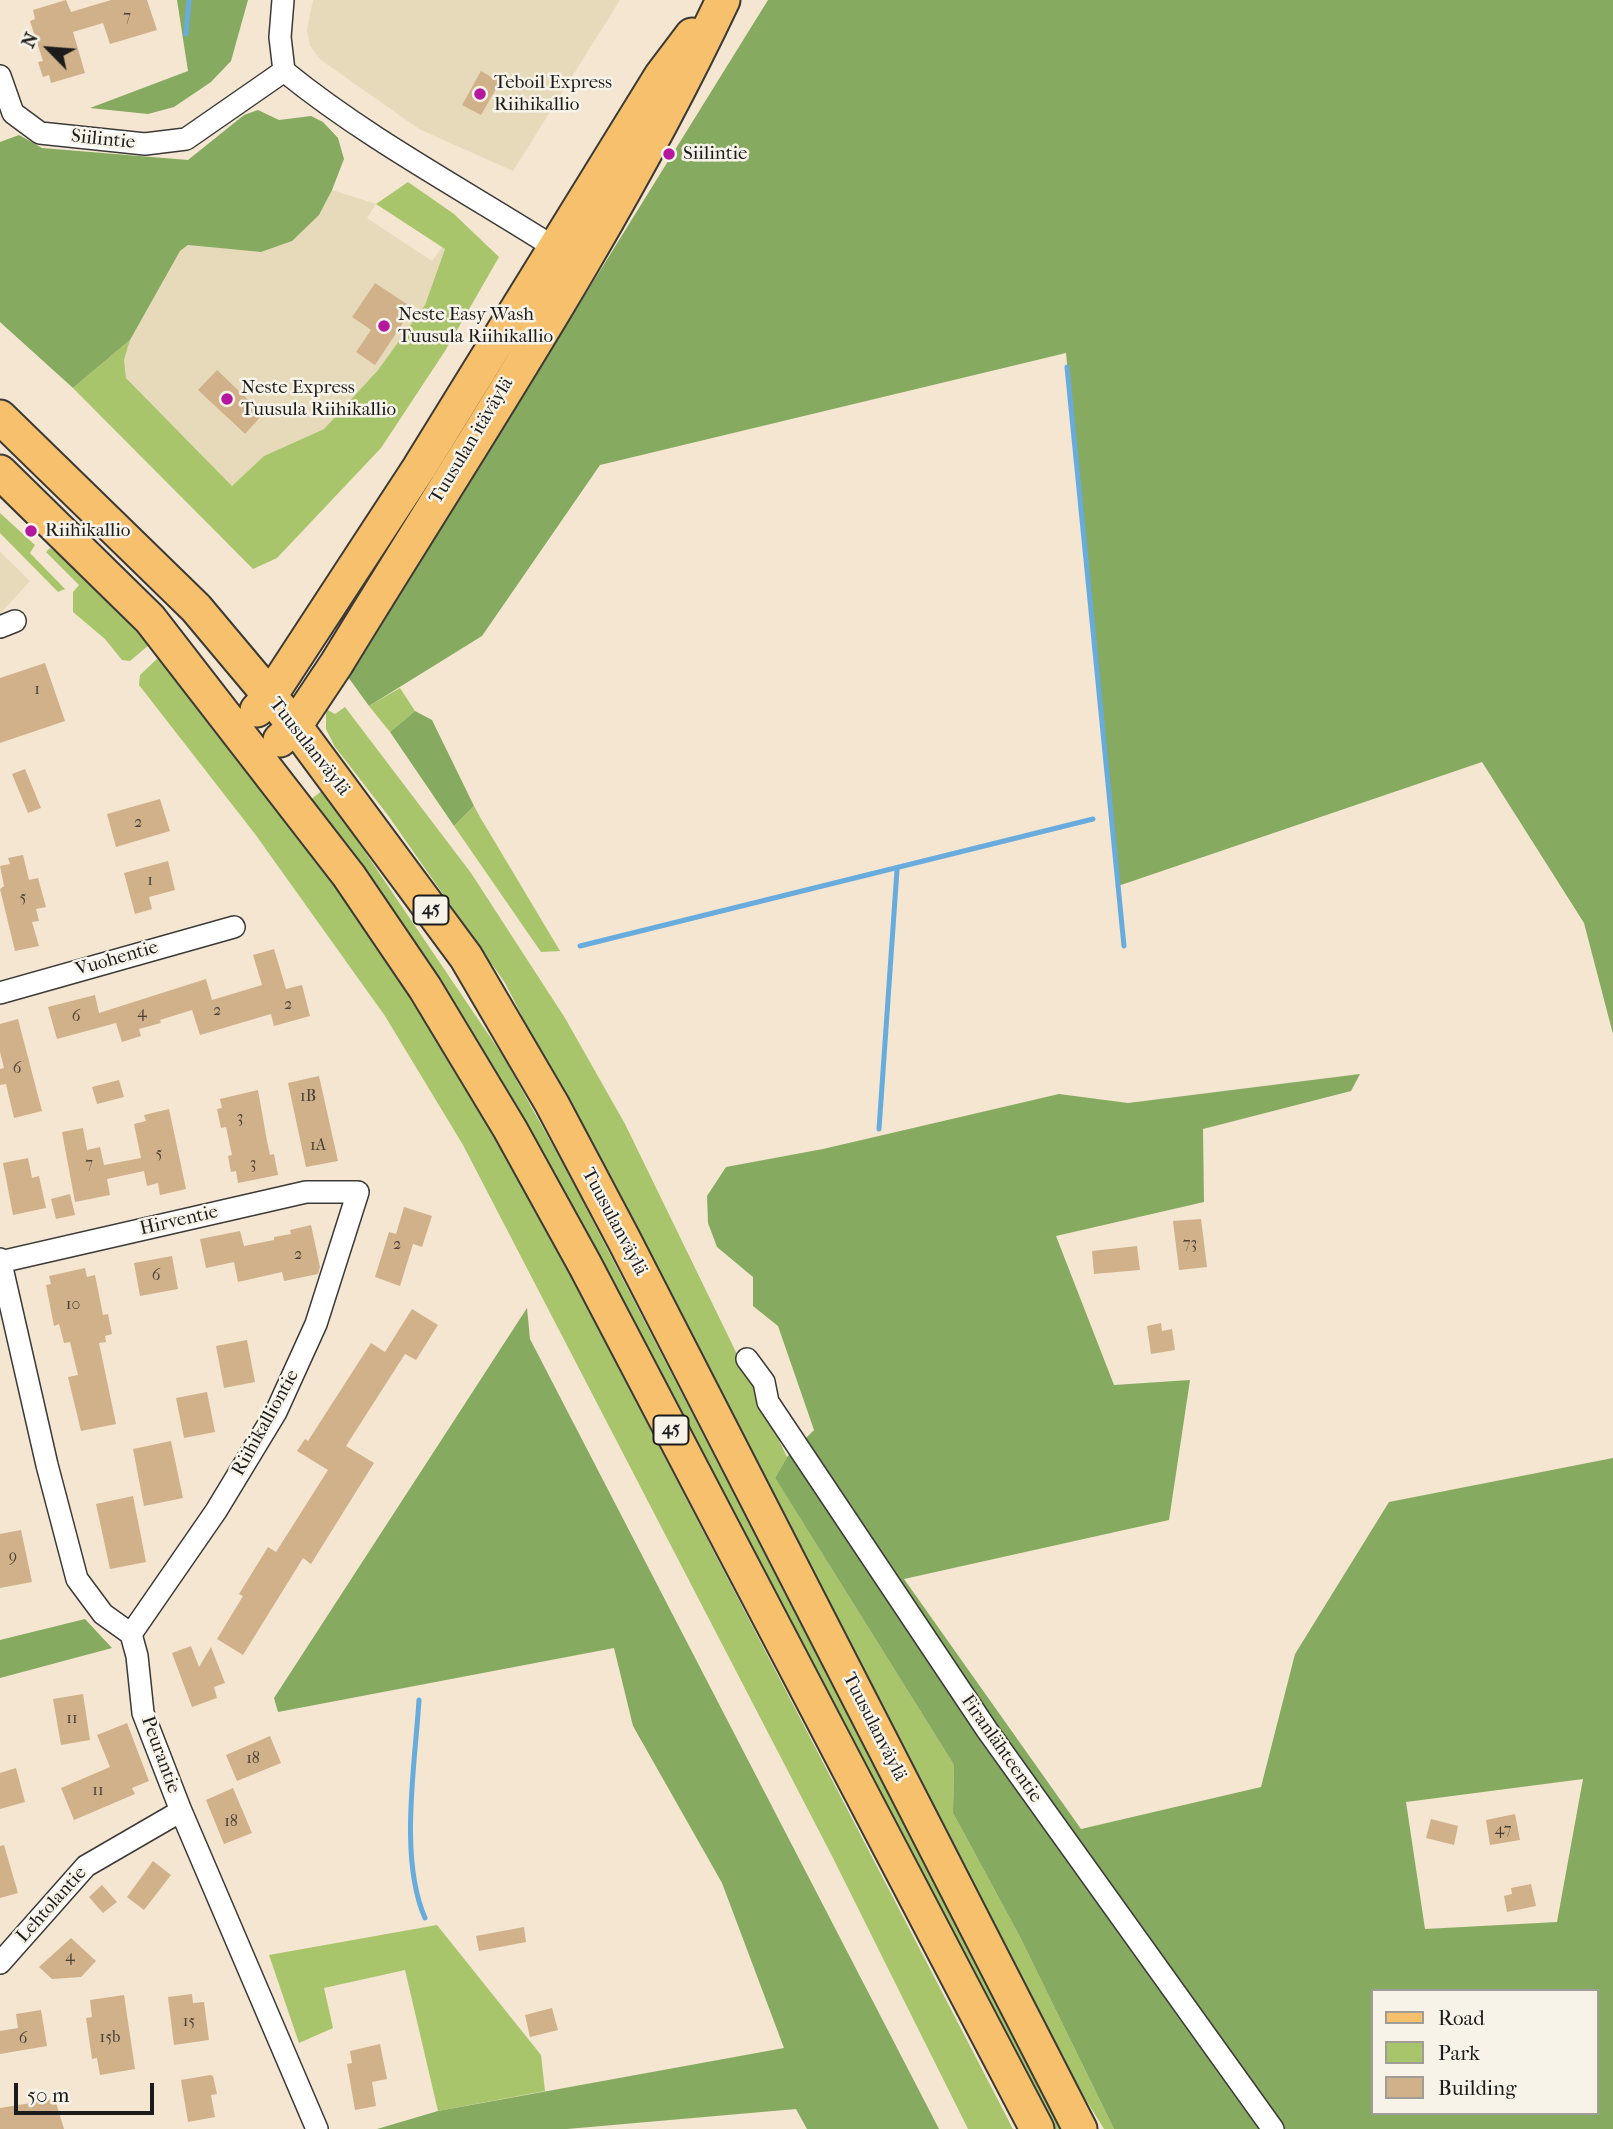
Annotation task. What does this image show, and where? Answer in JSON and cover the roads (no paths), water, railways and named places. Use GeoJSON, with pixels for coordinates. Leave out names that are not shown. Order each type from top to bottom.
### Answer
{"type":"FeatureCollection","features":[{"type":"Feature","properties":{"kind":"main road","name":"Tuusulan itäväylä"},"geometry":{"type":"LineString","coordinates":[[238,730],[270,696],[419,468],[681,89],[721,0]]}},
{"type":"Feature","properties":{"kind":"main road","name":"Tuusulan itäväylä"},"geometry":{"type":"LineString","coordinates":[[261,758],[295,726],[337,663],[568,256]]}},
{"type":"Feature","properties":{"kind":"main road","name":"Tuusulanväylä"},"geometry":{"type":"LineString","coordinates":[[0,417],[196,608],[295,726],[466,957],[552,1104],[1080,2129]]}},
{"type":"Feature","properties":{"kind":"main road","name":"45"},"geometry":{"type":"LineString","coordinates":[[0,472],[150,619],[261,758],[349,876],[425,988],[510,1129],[585,1265],[1037,2129]]}},
{"type":"Feature","properties":{"kind":"street"},"geometry":{"type":"LineString","coordinates":[[284,0],[280,37],[284,71],[316,97],[373,135],[568,256]]}},
{"type":"Feature","properties":{"kind":"street","name":"Siilintie"},"geometry":{"type":"LineString","coordinates":[[0,76],[13,113],[40,133],[145,144],[186,139],[284,71]]}},
{"type":"Feature","properties":{"kind":"street","name":"Vuohentie"},"geometry":{"type":"LineString","coordinates":[[0,993],[234,927]]}},
{"type":"Feature","properties":{"kind":"street","name":"Hirventie"},"geometry":{"type":"LineString","coordinates":[[0,1261],[306,1192],[358,1192]]}},
{"type":"Feature","properties":{"kind":"street","name":"Riihikalliontie"},"geometry":{"type":"LineString","coordinates":[[131,1634],[216,1511],[276,1412],[316,1324],[358,1192]]}},
{"type":"Feature","properties":{"kind":"street"},"geometry":{"type":"LineString","coordinates":[[0,1261],[47,1465],[77,1579],[103,1614],[131,1634]]}},
{"type":"Feature","properties":{"kind":"street","name":"Firanlähteentie"},"geometry":{"type":"LineString","coordinates":[[747,1359],[764,1382],[768,1402],[987,1730],[1273,2129]]}},
{"type":"Feature","properties":{"kind":"street","name":"Peurantie"},"geometry":{"type":"LineString","coordinates":[[131,1634],[137,1656],[143,1713],[181,1811],[317,2129]]}},
{"type":"Feature","properties":{"kind":"street","name":"Lehtolantie"},"geometry":{"type":"LineString","coordinates":[[0,1963],[86,1866],[181,1811]]}},
{"type":"Feature","properties":{"kind":"waterway"},"geometry":{"type":"LineString","coordinates":[[186,34],[189,0]]}},
{"type":"Feature","properties":{"kind":"waterway"},"geometry":{"type":"LineString","coordinates":[[1067,367],[1124,946]]}},
{"type":"Feature","properties":{"kind":"waterway"},"geometry":{"type":"LineString","coordinates":[[580,946],[1093,819]]}},
{"type":"Feature","properties":{"kind":"waterway"},"geometry":{"type":"LineString","coordinates":[[879,1129],[897,870]]}},
{"type":"Feature","properties":{"kind":"waterway"},"geometry":{"type":"LineString","coordinates":[[419,1700],[412,1782],[411,1840],[417,1894],[425,1918]]}},
{"type":"Feature","properties":{"kind":"place","name":"Teboil Express Riihikallio"},"geometry":{"type":"Point","coordinates":[480,94]}},
{"type":"Feature","properties":{"kind":"place","name":"Siilintie"},"geometry":{"type":"Point","coordinates":[669,154]}},
{"type":"Feature","properties":{"kind":"place","name":"Neste Easy Wash Tuusula Riihikallio"},"geometry":{"type":"Point","coordinates":[384,326]}},
{"type":"Feature","properties":{"kind":"place","name":"Neste Express Tuusula Riihikallio"},"geometry":{"type":"Point","coordinates":[227,399]}},
{"type":"Feature","properties":{"kind":"place","name":"Riihikallio"},"geometry":{"type":"Point","coordinates":[31,531]}}]}
